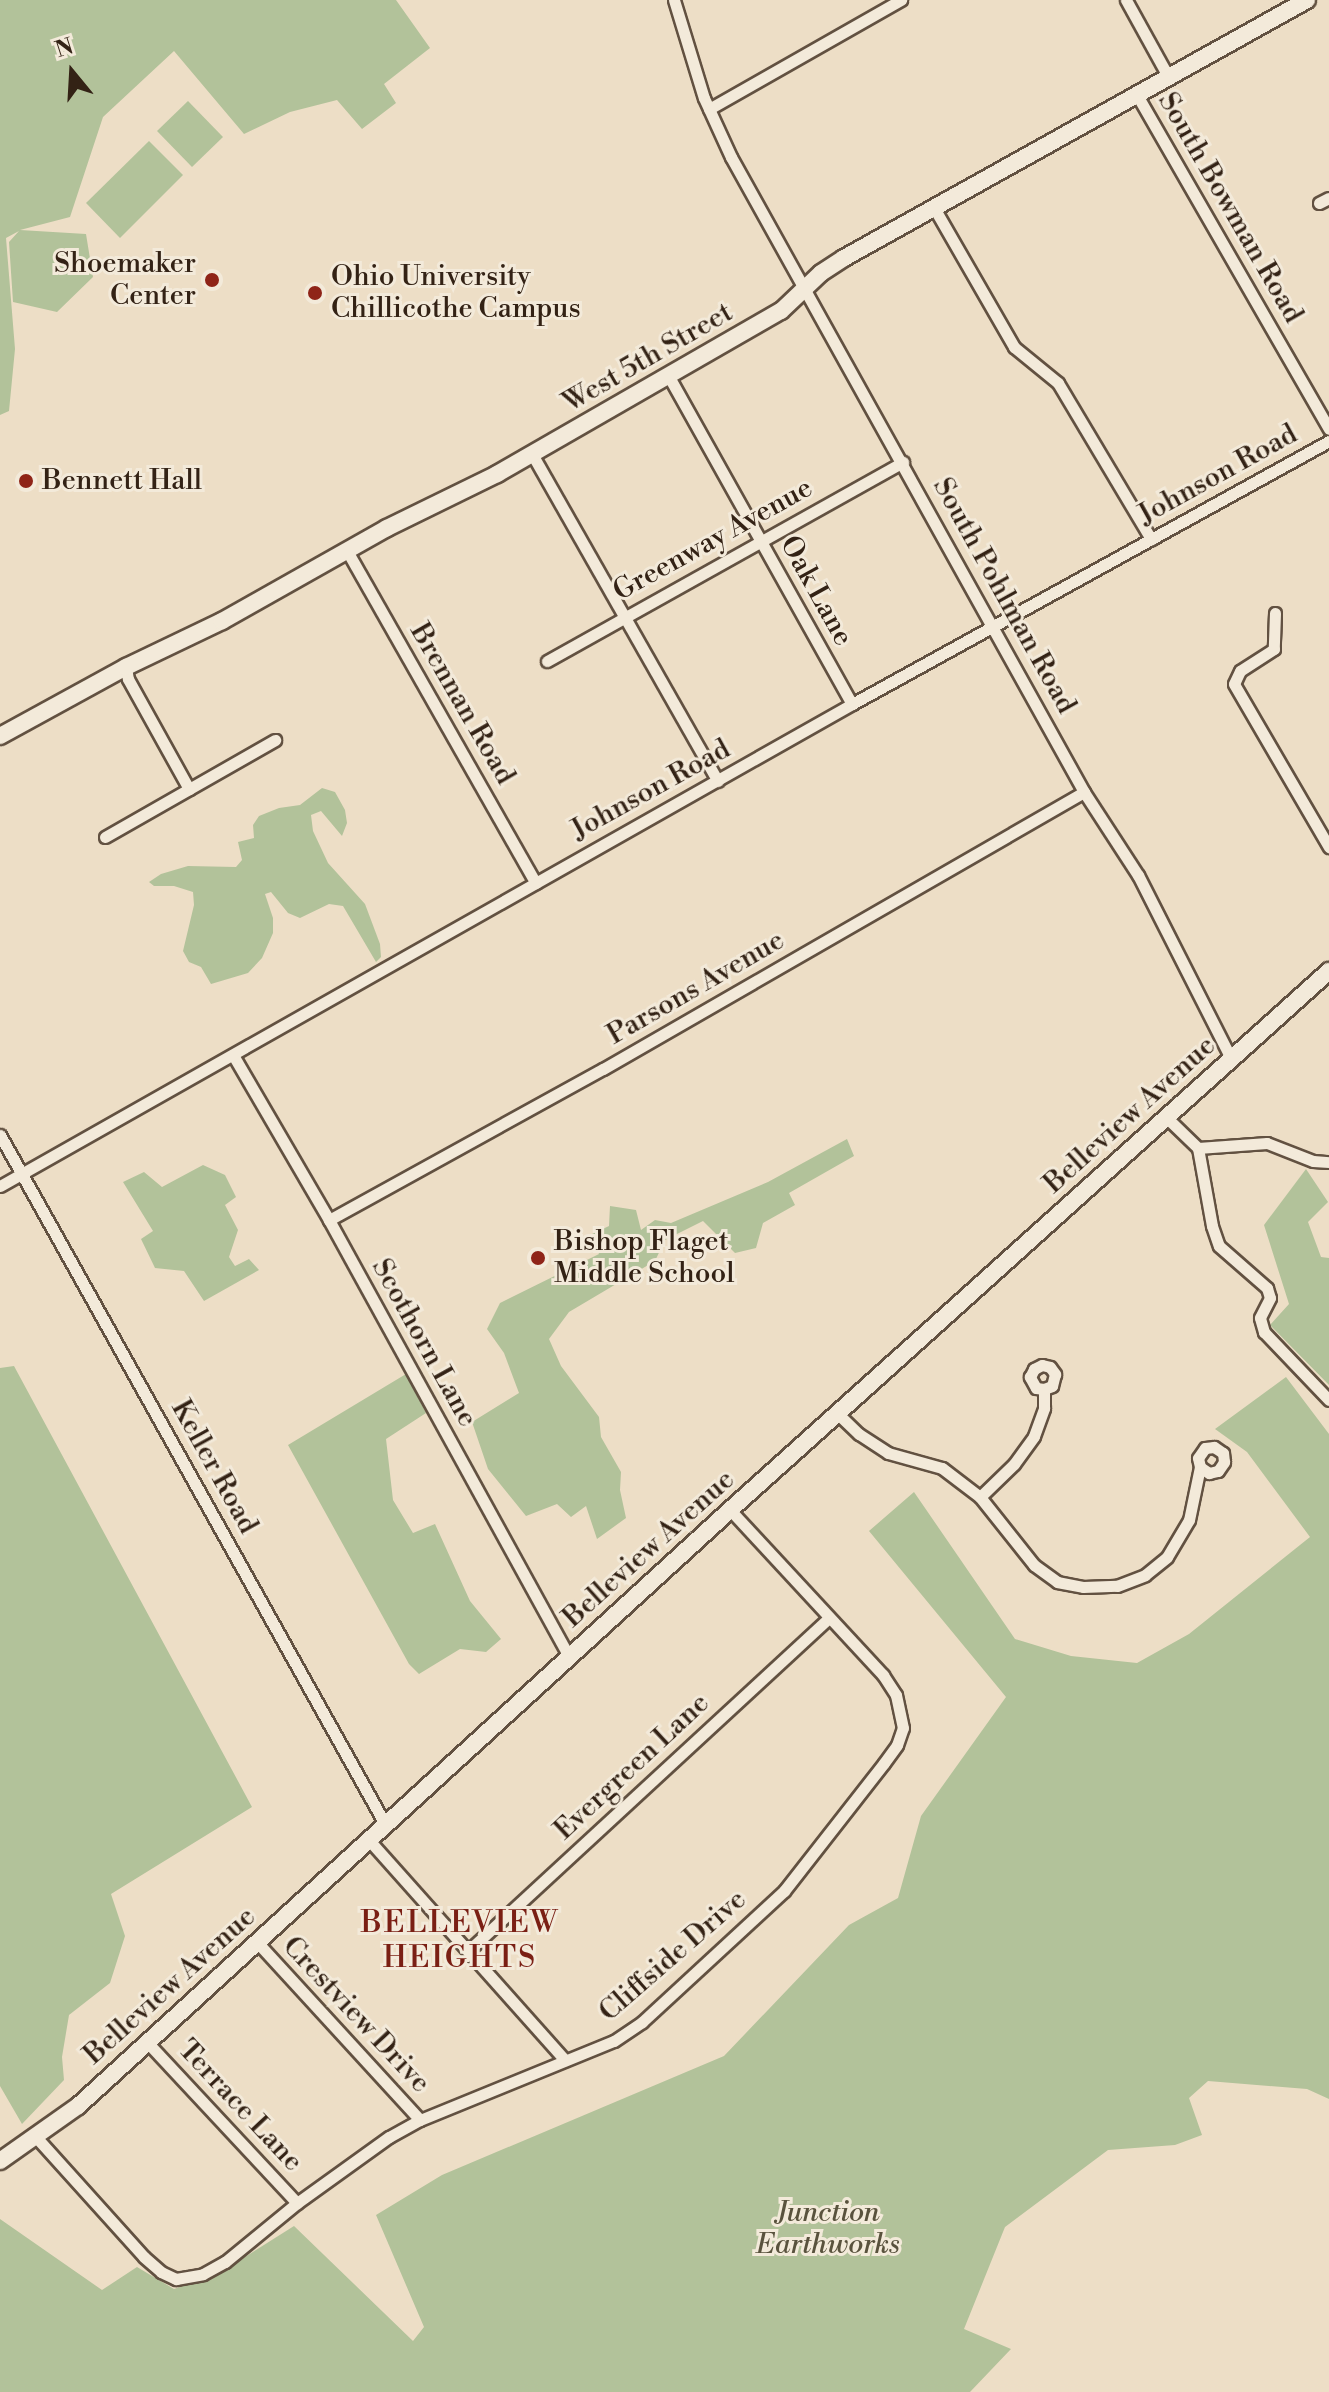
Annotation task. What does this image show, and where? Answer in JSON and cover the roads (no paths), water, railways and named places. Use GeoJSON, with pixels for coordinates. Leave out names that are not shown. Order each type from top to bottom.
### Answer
{"type":"FeatureCollection","features":[{"type":"Feature","properties":{"kind":"street","name":"South Pohlman Road"},"geometry":{"type":"LineString","coordinates":[[674,0],[709,109],[731,157],[802,291],[903,462],[1084,792],[1138,875],[1232,1060]]}},
{"type":"Feature","properties":{"kind":"street"},"geometry":{"type":"LineString","coordinates":[[709,109],[901,0]]}},
{"type":"Feature","properties":{"kind":"street"},"geometry":{"type":"LineString","coordinates":[[1126,0],[1169,78]]}},
{"type":"Feature","properties":{"kind":"street","name":"West 5th Street"},"geometry":{"type":"LineString","coordinates":[[0,736],[126,667],[222,621],[346,549],[532,454],[781,311],[830,267],[933,206],[1307,0]]}},
{"type":"Feature","properties":{"kind":"street","name":"South Bowman Road"},"geometry":{"type":"LineString","coordinates":[[1137,95],[1329,429]]}},
{"type":"Feature","properties":{"kind":"street"},"geometry":{"type":"LineString","coordinates":[[933,206],[1014,347],[1058,383],[1079,412],[1151,539]]}},
{"type":"Feature","properties":{"kind":"street","name":"Oak Lane"},"geometry":{"type":"LineString","coordinates":[[668,375],[852,704]]}},
{"type":"Feature","properties":{"kind":"street","name":"Johnson Road"},"geometry":{"type":"LineString","coordinates":[[0,1186],[852,704],[1329,441]]}},
{"type":"Feature","properties":{"kind":"street"},"geometry":{"type":"LineString","coordinates":[[532,454],[718,781]]}},
{"type":"Feature","properties":{"kind":"street","name":"Greenway Avenue"},"geometry":{"type":"LineString","coordinates":[[547,661],[903,462]]}},
{"type":"Feature","properties":{"kind":"street","name":"Brennan Road"},"geometry":{"type":"LineString","coordinates":[[346,549],[536,883]]}},
{"type":"Feature","properties":{"kind":"street"},"geometry":{"type":"LineString","coordinates":[[1275,613],[1274,649],[1240,671],[1234,684],[1329,847]]}},
{"type":"Feature","properties":{"kind":"street"},"geometry":{"type":"LineString","coordinates":[[126,667],[128,679],[189,789]]}},
{"type":"Feature","properties":{"kind":"street"},"geometry":{"type":"LineString","coordinates":[[105,837],[275,740]]}},
{"type":"Feature","properties":{"kind":"street","name":"Parsons Avenue"},"geometry":{"type":"LineString","coordinates":[[329,1220],[617,1062],[1084,792]]}},
{"type":"Feature","properties":{"kind":"street","name":"Belleview Avenue"},"geometry":{"type":"LineString","coordinates":[[0,2161],[78,2106],[569,1656],[1329,971]]}},
{"type":"Feature","properties":{"kind":"street","name":"Scothorn Lane"},"geometry":{"type":"LineString","coordinates":[[233,1055],[329,1220],[569,1656]]}},
{"type":"Feature","properties":{"kind":"street"},"geometry":{"type":"LineString","coordinates":[[1167,1118],[1198,1148],[1212,1226],[1219,1246],[1267,1288],[1270,1298],[1260,1318],[1264,1332],[1329,1400]]}},
{"type":"Feature","properties":{"kind":"street","name":"Keller Road"},"geometry":{"type":"LineString","coordinates":[[0,1135],[385,1824]]}},
{"type":"Feature","properties":{"kind":"street"},"geometry":{"type":"LineString","coordinates":[[1198,1148],[1267,1143],[1313,1161],[1329,1162]]}},
{"type":"Feature","properties":{"kind":"street"},"geometry":{"type":"LineString","coordinates":[[980,1497],[1014,1464],[1034,1436],[1044,1408],[1044,1389]]}},
{"type":"Feature","properties":{"kind":"street"},"geometry":{"type":"LineString","coordinates":[[838,1414],[859,1434],[888,1453],[942,1468],[980,1497],[1034,1565],[1057,1582],[1083,1587],[1117,1586],[1145,1575],[1167,1557],[1181,1539],[1189,1520],[1200,1467]]}},
{"type":"Feature","properties":{"kind":"street","name":"Cliffside Drive"},"geometry":{"type":"LineString","coordinates":[[36,2137],[144,2257],[161,2272],[176,2279],[203,2274],[225,2262],[297,2203],[389,2137],[420,2120],[629,2033],[784,1891],[813,1859],[897,1745],[903,1728],[896,1695],[883,1675],[730,1510]]}},
{"type":"Feature","properties":{"kind":"street","name":"Evergreen Lane"},"geometry":{"type":"LineString","coordinates":[[468,1951],[829,1618]]}},
{"type":"Feature","properties":{"kind":"street"},"geometry":{"type":"LineString","coordinates":[[368,1839],[565,2060]]}},
{"type":"Feature","properties":{"kind":"street","name":"Crestview Drive"},"geometry":{"type":"LineString","coordinates":[[257,1942],[420,2120]]}},
{"type":"Feature","properties":{"kind":"street","name":"Terrace Lane"},"geometry":{"type":"LineString","coordinates":[[147,2042],[297,2203]]}},
{"type":"Feature","properties":{"kind":"place","name":"Shoemaker Center"},"geometry":{"type":"Point","coordinates":[212,280]}},
{"type":"Feature","properties":{"kind":"place","name":"Ohio University Chillicothe Campus"},"geometry":{"type":"Point","coordinates":[315,293]}},
{"type":"Feature","properties":{"kind":"place","name":"Bennett Hall"},"geometry":{"type":"Point","coordinates":[26,481]}},
{"type":"Feature","properties":{"kind":"place","name":"Bishop Flaget Middle School"},"geometry":{"type":"Point","coordinates":[538,1258]}},
{"type":"Feature","properties":{"kind":"district","name":"BELLEVIEW HEIGHTS"},"geometry":{"type":"Point","coordinates":[460,1940]}},
{"type":"Feature","properties":{"kind":"park label","name":"Junction Earthworks"},"geometry":{"type":"Point","coordinates":[828,2229]}}]}
